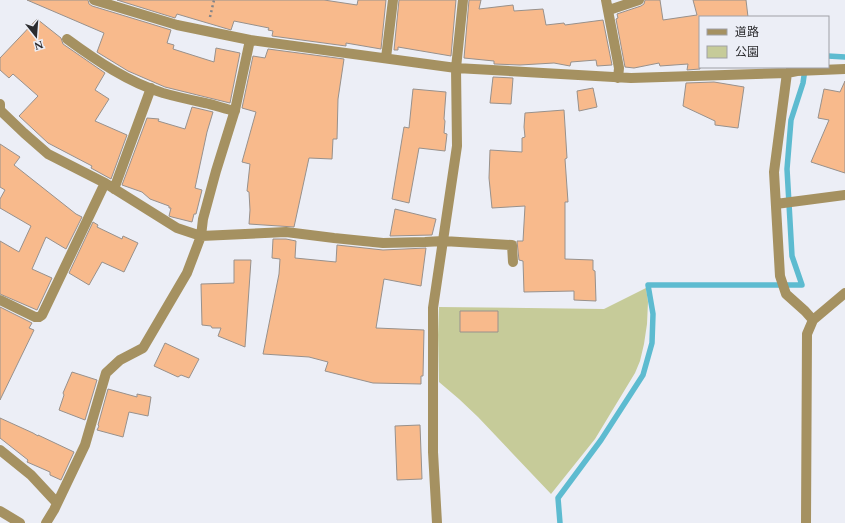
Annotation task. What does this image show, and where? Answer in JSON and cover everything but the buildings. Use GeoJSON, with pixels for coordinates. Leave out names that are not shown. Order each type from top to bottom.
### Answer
{"type":"FeatureCollection","features":[{"type":"Feature","properties":{"kind":"street"},"geometry":{"type":"LineString","coordinates":[[94,0],[177,25],[250,40],[456,68],[618,78],[845,69]]}},
{"type":"Feature","properties":{"kind":"street"},"geometry":{"type":"LineString","coordinates":[[386,58],[393,0]]}},
{"type":"Feature","properties":{"kind":"street"},"geometry":{"type":"LineString","coordinates":[[437,523],[433,452],[433,308],[457,146],[456,68],[463,0]]}},
{"type":"Feature","properties":{"kind":"street"},"geometry":{"type":"LineString","coordinates":[[618,78],[619,68],[608,5],[639,0]]}},
{"type":"Feature","properties":{"kind":"street"},"geometry":{"type":"LineString","coordinates":[[67,39],[103,65],[122,76],[168,95],[235,111]]}},
{"type":"Feature","properties":{"kind":"street"},"geometry":{"type":"LineString","coordinates":[[46,523],[84,445],[106,373],[120,360],[143,348],[187,273],[201,236],[208,199],[235,111],[250,40]]}},
{"type":"Feature","properties":{"kind":"street"},"geometry":{"type":"LineString","coordinates":[[792,72],[774,172],[780,276],[786,294],[813,320]]}},
{"type":"Feature","properties":{"kind":"street"},"geometry":{"type":"LineString","coordinates":[[114,189],[151,88]]}},
{"type":"Feature","properties":{"kind":"street"},"geometry":{"type":"LineString","coordinates":[[0,104],[0,110],[48,154],[105,183],[177,228],[201,236],[286,232],[383,243],[443,241],[512,245],[513,262]]}},
{"type":"Feature","properties":{"kind":"street"},"geometry":{"type":"LineString","coordinates":[[0,300],[35,317],[42,315],[105,183]]}},
{"type":"Feature","properties":{"kind":"street"},"geometry":{"type":"LineString","coordinates":[[776,204],[845,195]]}},
{"type":"Feature","properties":{"kind":"street"},"geometry":{"type":"LineString","coordinates":[[806,523],[807,334],[813,320],[845,293]]}},
{"type":"Feature","properties":{"kind":"street"},"geometry":{"type":"LineString","coordinates":[[0,450],[31,475],[57,503]]}},
{"type":"Feature","properties":{"kind":"street"},"geometry":{"type":"LineString","coordinates":[[0,511],[20,523]]}},
{"type":"Feature","properties":{"kind":"green space"},"geometry":{"type":"Polygon","coordinates":[[[646,288],[648,302],[647,324],[640,361],[635,373],[595,439],[551,494],[478,417],[439,382],[439,307],[604,309],[646,288]]]}},
{"type":"Feature","properties":{"kind":"waterway"},"geometry":{"type":"LineString","coordinates":[[829,56],[845,57]]}},
{"type":"Feature","properties":{"kind":"waterway"},"geometry":{"type":"LineString","coordinates":[[560,523],[558,498],[601,440],[643,375],[652,343],[653,314],[648,285],[802,285],[792,256],[787,169],[791,120],[803,83],[805,69]]}}]}
